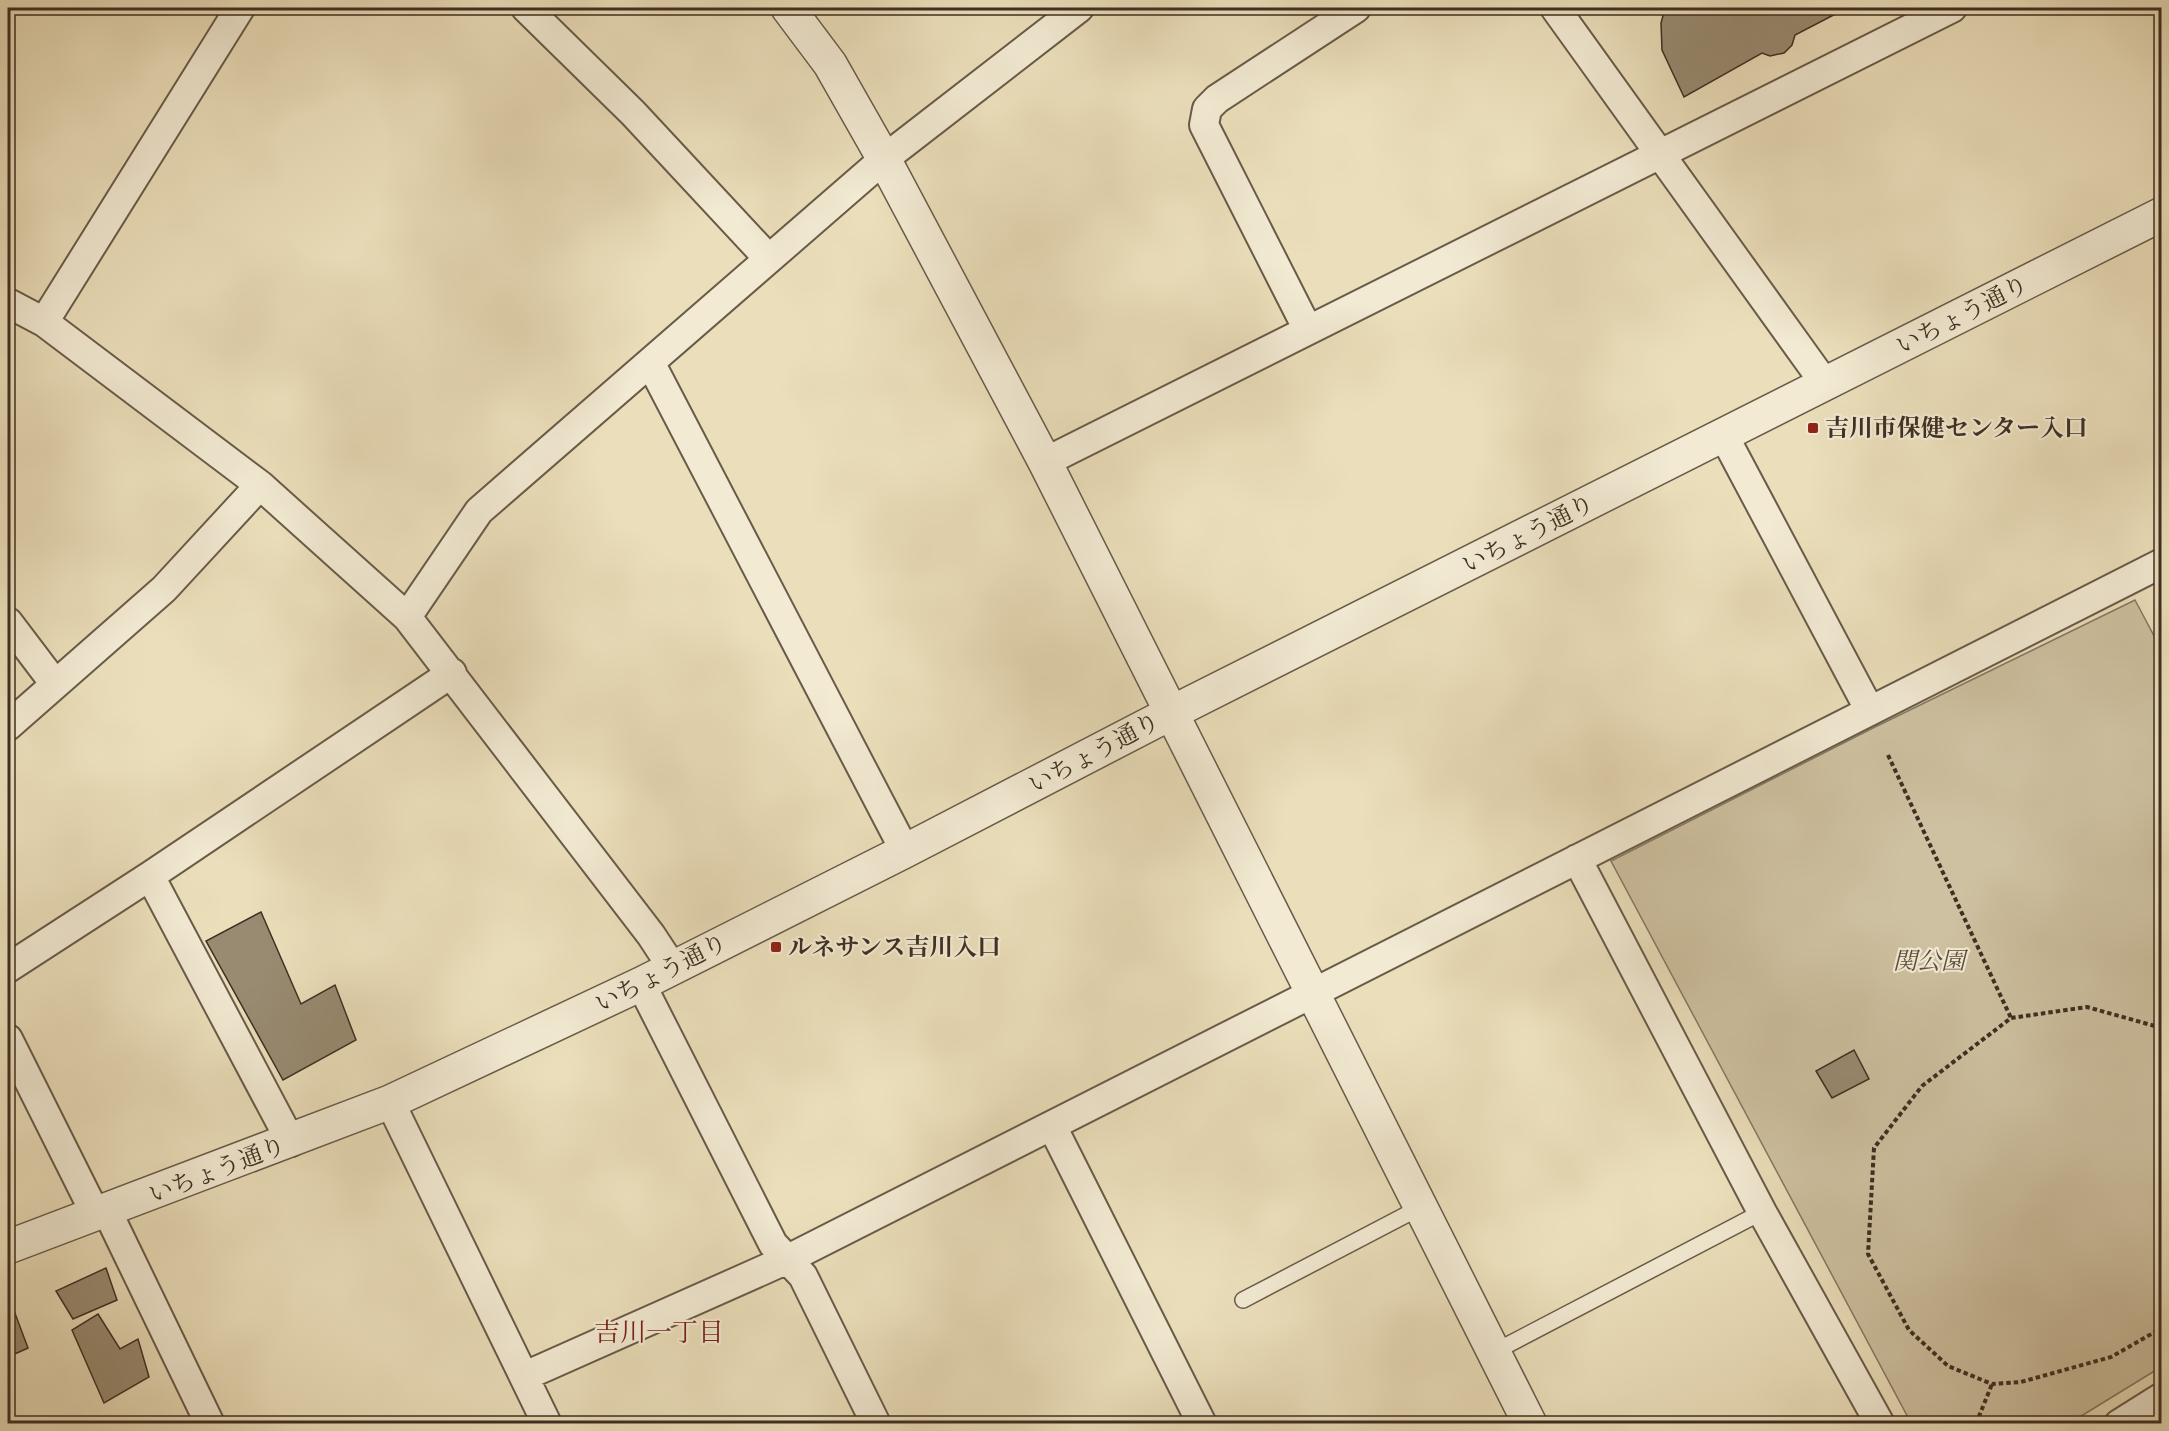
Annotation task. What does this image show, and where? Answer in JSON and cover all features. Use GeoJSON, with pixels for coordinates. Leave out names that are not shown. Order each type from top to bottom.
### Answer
{"type":"FeatureCollection","features":[{"type":"Feature","properties":{"kind":"street"},"geometry":{"type":"LineString","coordinates":[[44,322],[240,8]]}},
{"type":"Feature","properties":{"kind":"street"},"geometry":{"type":"LineString","coordinates":[[526,8],[633,113],[768,258]]}},
{"type":"Feature","properties":{"kind":"street"},"geometry":{"type":"LineString","coordinates":[[788,8],[831,64],[1045,462],[1530,1424]]}},
{"type":"Feature","properties":{"kind":"street"},"geometry":{"type":"LineString","coordinates":[[407,617],[479,511],[651,364],[768,258],[884,159],[1079,8]]}},
{"type":"Feature","properties":{"kind":"street"},"geometry":{"type":"LineString","coordinates":[[1308,330],[1204,125],[1207,109],[1217,99],[1356,8]]}},
{"type":"Feature","properties":{"kind":"street"},"geometry":{"type":"LineString","coordinates":[[1555,8],[1662,153],[1826,385]]}},
{"type":"Feature","properties":{"kind":"street"},"geometry":{"type":"LineString","coordinates":[[1045,462],[1952,8]]}},
{"type":"Feature","properties":{"kind":"street","name":"いちょう通り"},"geometry":{"type":"LineString","coordinates":[[8,1247],[291,1142],[390,1102],[642,984],[1171,713],[2162,214]]}},
{"type":"Feature","properties":{"kind":"street"},"geometry":{"type":"LineString","coordinates":[[8,303],[44,322],[260,485],[407,617],[651,936],[672,968]]}},
{"type":"Feature","properties":{"kind":"street"},"geometry":{"type":"LineString","coordinates":[[651,364],[905,851]]}},
{"type":"Feature","properties":{"kind":"street"},"geometry":{"type":"LineString","coordinates":[[1724,436],[1870,711]]}},
{"type":"Feature","properties":{"kind":"street"},"geometry":{"type":"LineString","coordinates":[[8,726],[164,589],[260,485]]}},
{"type":"Feature","properties":{"kind":"street"},"geometry":{"type":"LineString","coordinates":[[525,1376],[788,1259],[1870,711],[2158,573]]}},
{"type":"Feature","properties":{"kind":"street"},"geometry":{"type":"LineString","coordinates":[[8,622],[55,684]]}},
{"type":"Feature","properties":{"kind":"street"},"geometry":{"type":"LineString","coordinates":[[8,968],[150,876],[452,673]]}},
{"type":"Feature","properties":{"kind":"street"},"geometry":{"type":"LineString","coordinates":[[1577,859],[1762,1212],[1880,1424]]}},
{"type":"Feature","properties":{"kind":"street"},"geometry":{"type":"LineString","coordinates":[[150,876],[291,1142]]}},
{"type":"Feature","properties":{"kind":"street"},"geometry":{"type":"LineString","coordinates":[[642,984],[773,1244],[803,1276],[876,1424]]}},
{"type":"Feature","properties":{"kind":"street"},"geometry":{"type":"LineString","coordinates":[[8,1040],[210,1424]]}},
{"type":"Feature","properties":{"kind":"street"},"geometry":{"type":"LineString","coordinates":[[390,1102],[547,1424]]}},
{"type":"Feature","properties":{"kind":"street"},"geometry":{"type":"LineString","coordinates":[[1052,1126],[1202,1424]]}},
{"type":"Feature","properties":{"kind":"street"},"geometry":{"type":"LineString","coordinates":[[2120,1424],[2162,1397]]}},
{"type":"Feature","properties":{"kind":"lane"},"geometry":{"type":"LineString","coordinates":[[1244,1300],[1421,1208]]}},
{"type":"Feature","properties":{"kind":"lane"},"geometry":{"type":"LineString","coordinates":[[1494,1352],[1762,1212]]}},
{"type":"Feature","properties":{"kind":"path"},"geometry":{"type":"LineString","coordinates":[[1888,755],[2011,1018]]}},
{"type":"Feature","properties":{"kind":"path"},"geometry":{"type":"LineString","coordinates":[[2162,1028],[2087,1007],[2011,1018],[1922,1086],[1874,1148],[1869,1254],[1909,1330],[1948,1366],[1992,1384],[2021,1382],[2110,1357],[2162,1328]]}},
{"type":"Feature","properties":{"kind":"path"},"geometry":{"type":"LineString","coordinates":[[1976,1424],[1992,1384]]}},
{"type":"Feature","properties":{"kind":"green space","name":"関公園"},"geometry":{"type":"Polygon","coordinates":[[[2135,600],[2162,651],[2161,1367],[2070,1423],[1911,1423],[1611,861],[1873,728],[2135,600]]]}},
{"type":"Feature","properties":{"kind":"building"},"geometry":{"type":"Polygon","coordinates":[[[1665,8],[1847,8],[1795,35],[1792,45],[1784,53],[1770,56],[1762,53],[1684,97],[1662,50],[1661,23],[1665,8]]]}},
{"type":"Feature","properties":{"kind":"building"},"geometry":{"type":"Polygon","coordinates":[[[261,912],[301,1004],[335,985],[356,1040],[283,1080],[206,941],[261,912]]]}},
{"type":"Feature","properties":{"kind":"building"},"geometry":{"type":"Polygon","coordinates":[[[1854,1050],[1869,1079],[1832,1098],[1816,1071],[1854,1050]]]}},
{"type":"Feature","properties":{"kind":"building"},"geometry":{"type":"Polygon","coordinates":[[[106,1268],[117,1300],[73,1319],[56,1291],[106,1268]]]}},
{"type":"Feature","properties":{"kind":"building"},"geometry":{"type":"Polygon","coordinates":[[[10,1300],[28,1348],[8,1357],[8,1301],[10,1300]]]}},
{"type":"Feature","properties":{"kind":"building"},"geometry":{"type":"Polygon","coordinates":[[[98,1314],[120,1349],[138,1339],[149,1377],[104,1403],[72,1330],[98,1314]]]}},
{"type":"Feature","properties":{"kind":"building"},"geometry":{"type":"Polygon","coordinates":[[[8,1406],[16,1424],[8,1424],[8,1406]]]}},
{"type":"Feature","properties":{"kind":"place","name":"吉川市保健センター入口"},"geometry":{"type":"Point","coordinates":[1813,428]}},
{"type":"Feature","properties":{"kind":"place","name":"ルネサンス吉川入口"},"geometry":{"type":"Point","coordinates":[776,947]}},
{"type":"Feature","properties":{"kind":"district","name":"吉川一丁目"},"geometry":{"type":"Point","coordinates":[659,1332]}}]}
